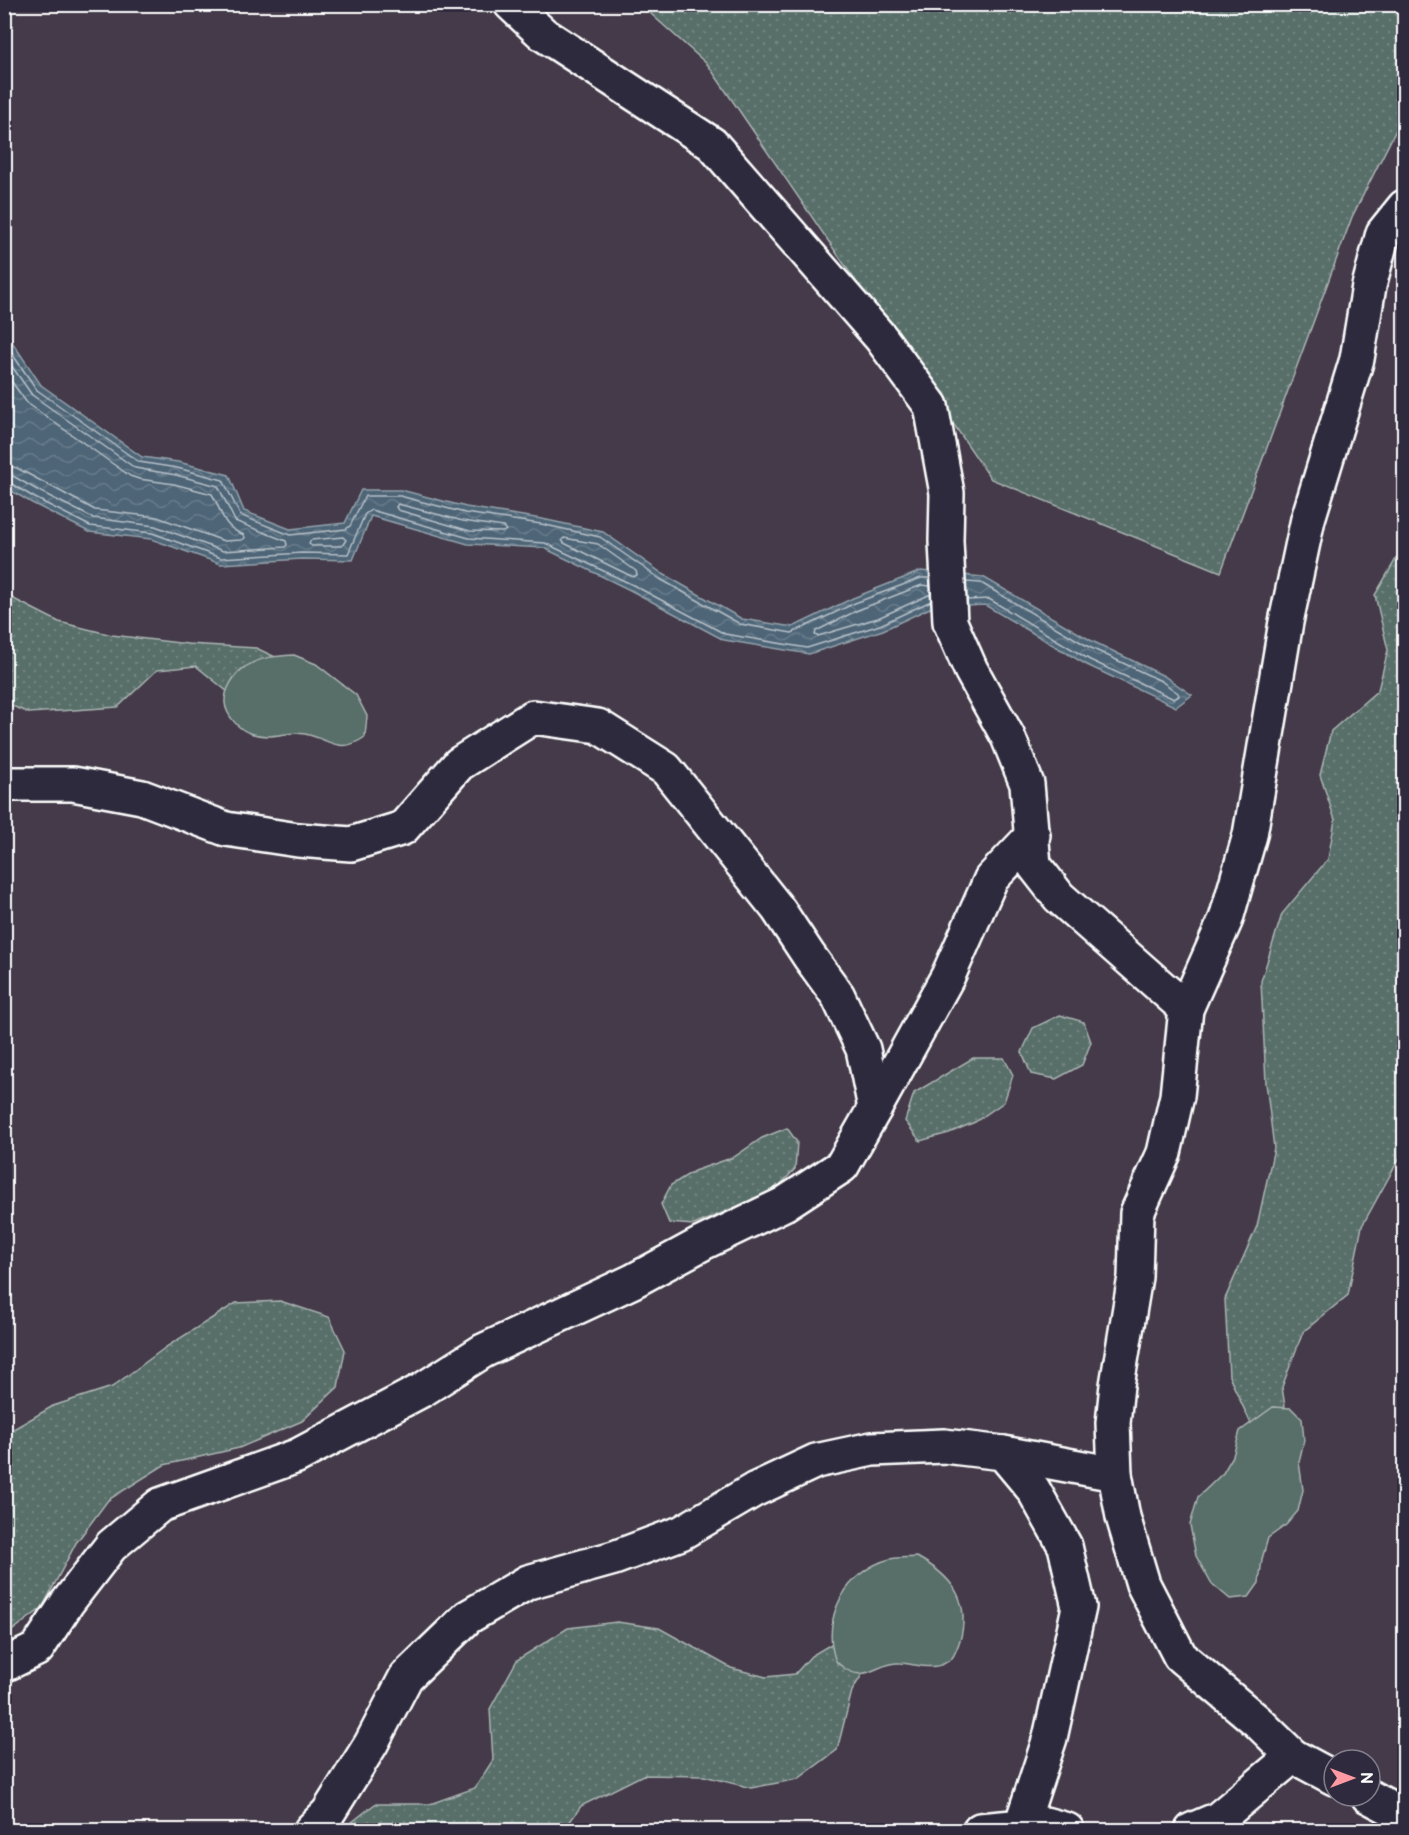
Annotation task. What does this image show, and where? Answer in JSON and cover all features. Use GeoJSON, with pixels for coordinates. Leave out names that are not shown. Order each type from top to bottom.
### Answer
{"type":"FeatureCollection","features":[{"type":"Feature","properties":{"kind":"lane"},"geometry":{"type":"LineString","coordinates":[[511,4],[543,34],[712,144],[880,338],[931,406],[947,493],[946,540],[950,622],[971,670],[1008,737],[1027,784],[1035,865],[1059,897],[1186,1009]]}},
{"type":"Feature","properties":{"kind":"lane"},"geometry":{"type":"LineString","coordinates":[[1322,1772],[1293,1756],[1257,1721],[1180,1656],[1143,1584],[1123,1517],[1115,1474],[1113,1423],[1135,1276],[1137,1213],[1164,1153],[1177,1096],[1186,1009],[1226,919],[1247,845],[1286,622],[1308,519],[1357,359],[1369,286],[1383,233],[1404,207]]}},
{"type":"Feature","properties":{"kind":"lane"},"geometry":{"type":"LineString","coordinates":[[4,784],[73,784],[142,797],[226,829],[298,840],[351,844],[403,828],[459,764],[533,717],[598,726],[666,770],[778,909],[808,956],[838,996],[863,1049],[875,1108]]}},
{"type":"Feature","properties":{"kind":"lane"},"geometry":{"type":"LineString","coordinates":[[4,1665],[37,1649],[111,1546],[160,1505],[297,1456],[422,1390],[483,1351],[633,1281],[703,1243],[784,1204],[842,1166],[948,976],[991,879],[1033,835]]}},
{"type":"Feature","properties":{"kind":"lane"},"geometry":{"type":"LineString","coordinates":[[311,1830],[328,1813],[371,1744],[406,1677],[468,1617],[528,1582],[614,1558],[681,1533],[754,1490],[816,1461],[872,1449],[944,1446],[1003,1453],[1115,1474]]}},
{"type":"Feature","properties":{"kind":"lane"},"geometry":{"type":"LineString","coordinates":[[1003,1453],[1033,1489],[1065,1546],[1079,1607],[1050,1738],[1021,1826]]}},
{"type":"Feature","properties":{"kind":"lane"},"geometry":{"type":"LineString","coordinates":[[1192,1830],[1218,1819],[1293,1756]]}},
{"type":"Feature","properties":{"kind":"lane"},"geometry":{"type":"LineString","coordinates":[[1382,1803],[1404,1815]]}},
{"type":"Feature","properties":{"kind":"lane"},"geometry":{"type":"LineString","coordinates":[[980,1830],[1045,1824],[1067,1830]]}},
{"type":"Feature","properties":{"kind":"green space"},"geometry":{"type":"Polygon","coordinates":[[[641,5],[1404,5],[1404,114],[1352,217],[1221,572],[991,479],[708,65],[641,5]]]}},
{"type":"Feature","properties":{"kind":"green space"},"geometry":{"type":"Polygon","coordinates":[[[1404,550],[1404,1135],[1400,1157],[1362,1226],[1348,1295],[1303,1332],[1282,1387],[1289,1433],[1259,1441],[1229,1376],[1225,1299],[1257,1226],[1274,1148],[1266,1083],[1261,981],[1282,914],[1328,859],[1335,820],[1320,775],[1331,731],[1378,690],[1388,650],[1375,595],[1400,552],[1404,550]]]}},
{"type":"Feature","properties":{"kind":"green space"},"geometry":{"type":"Polygon","coordinates":[[[4,594],[59,622],[112,635],[188,644],[256,648],[284,661],[239,701],[196,666],[157,670],[118,707],[29,713],[5,703],[4,594]]]}},
{"type":"Feature","properties":{"kind":"green space"},"geometry":{"type":"Polygon","coordinates":[[[294,655],[316,664],[356,695],[367,716],[365,737],[342,746],[298,733],[258,735],[242,729],[234,721],[226,708],[225,698],[228,687],[238,673],[262,659],[294,655]]]}},
{"type":"Feature","properties":{"kind":"green space"},"geometry":{"type":"Polygon","coordinates":[[[1060,1015],[1084,1022],[1091,1042],[1082,1065],[1056,1079],[1031,1074],[1022,1052],[1033,1028],[1060,1015]]]}},
{"type":"Feature","properties":{"kind":"green space"},"geometry":{"type":"Polygon","coordinates":[[[973,1058],[1004,1058],[1013,1075],[1004,1102],[975,1122],[949,1133],[920,1141],[905,1121],[914,1093],[973,1058]]]}},
{"type":"Feature","properties":{"kind":"green space"},"geometry":{"type":"Polygon","coordinates":[[[787,1128],[797,1142],[795,1169],[775,1190],[694,1225],[669,1223],[661,1204],[671,1185],[694,1171],[734,1157],[762,1138],[787,1128]]]}},
{"type":"Feature","properties":{"kind":"green space"},"geometry":{"type":"Polygon","coordinates":[[[280,1301],[329,1317],[345,1350],[338,1387],[302,1421],[239,1448],[164,1465],[108,1500],[76,1543],[42,1608],[5,1636],[5,1434],[53,1406],[112,1387],[166,1347],[236,1303],[280,1301]]]}},
{"type":"Feature","properties":{"kind":"green space"},"geometry":{"type":"Polygon","coordinates":[[[1273,1407],[1291,1408],[1302,1419],[1304,1440],[1299,1462],[1303,1490],[1298,1511],[1286,1525],[1268,1538],[1259,1583],[1249,1597],[1230,1599],[1211,1583],[1196,1556],[1190,1525],[1198,1497],[1223,1473],[1233,1456],[1240,1431],[1273,1407]]]}},
{"type":"Feature","properties":{"kind":"green space"},"geometry":{"type":"Polygon","coordinates":[[[917,1557],[948,1580],[960,1599],[963,1623],[961,1637],[952,1658],[946,1663],[933,1666],[892,1663],[859,1674],[844,1668],[836,1661],[832,1643],[832,1627],[841,1597],[861,1573],[875,1565],[893,1558],[917,1557]]]}},
{"type":"Feature","properties":{"kind":"green space"},"geometry":{"type":"Polygon","coordinates":[[[617,1622],[659,1628],[731,1668],[766,1677],[795,1674],[811,1656],[843,1637],[872,1658],[852,1691],[837,1750],[798,1779],[751,1788],[704,1776],[643,1775],[581,1806],[564,1830],[342,1830],[375,1804],[430,1804],[475,1788],[493,1760],[490,1709],[517,1660],[568,1628],[617,1622]]]}},
{"type":"Feature","properties":{"kind":"water"},"geometry":{"type":"Polygon","coordinates":[[[4,330],[41,385],[142,457],[178,462],[229,475],[244,511],[290,529],[345,523],[361,490],[401,490],[466,507],[542,519],[603,532],[663,574],[742,619],[793,627],[853,598],[921,571],[983,577],[1092,641],[1164,676],[1192,695],[1176,707],[1087,665],[985,605],[930,608],[883,630],[809,654],[724,640],[544,548],[468,544],[371,516],[353,560],[302,559],[221,564],[151,539],[89,532],[5,487],[4,330]]]}}]}
